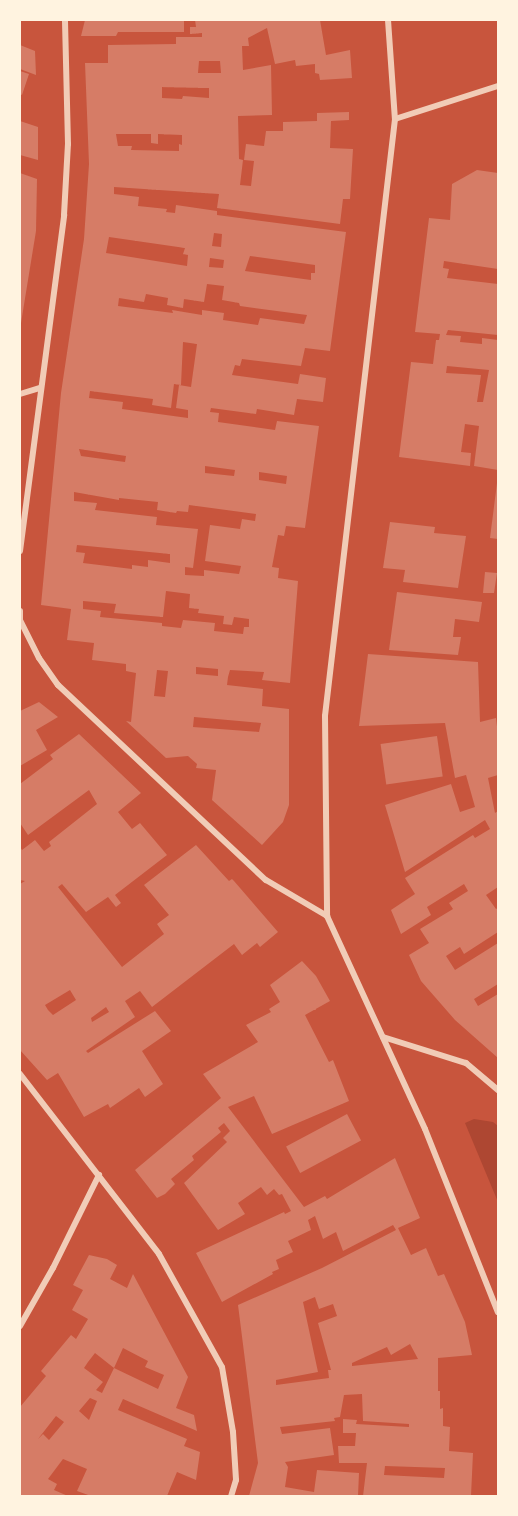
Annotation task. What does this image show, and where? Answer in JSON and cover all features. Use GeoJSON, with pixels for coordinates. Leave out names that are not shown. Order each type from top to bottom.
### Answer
{"type":"FeatureCollection","features":[{"type":"Feature","properties":{"kind":"street"},"geometry":{"type":"LineString","coordinates":[[20,551],[64,215],[68,144],[65,20]]}},
{"type":"Feature","properties":{"kind":"street"},"geometry":{"type":"LineString","coordinates":[[388,20],[395,119],[325,716],[327,916],[425,1129],[498,1312]]}},
{"type":"Feature","properties":{"kind":"street"},"geometry":{"type":"LineString","coordinates":[[395,119],[498,86]]}},
{"type":"Feature","properties":{"kind":"street"},"geometry":{"type":"LineString","coordinates":[[20,394],[40,388]]}},
{"type":"Feature","properties":{"kind":"street"},"geometry":{"type":"LineString","coordinates":[[20,611],[20,620],[39,658],[58,684],[266,880],[327,916]]}},
{"type":"Feature","properties":{"kind":"street"},"geometry":{"type":"LineString","coordinates":[[382,1037],[466,1063],[498,1090]]}},
{"type":"Feature","properties":{"kind":"street"},"geometry":{"type":"LineString","coordinates":[[20,1074],[159,1254],[222,1367],[236,1480],[231,1497]]}},
{"type":"Feature","properties":{"kind":"street"},"geometry":{"type":"LineString","coordinates":[[20,1326],[53,1268],[99,1175]]}},
{"type":"Feature","properties":{"kind":"shaded area"},"geometry":{"type":"Polygon","coordinates":[[[474,1119],[493,1122],[498,1126],[498,1202],[465,1123],[474,1119]]]}},
{"type":"Feature","properties":{"kind":"building"},"geometry":{"type":"Polygon","coordinates":[[[85,20],[184,20],[184,32],[118,32],[116,36],[81,36],[85,20]]]}},
{"type":"Feature","properties":{"kind":"building"},"geometry":{"type":"Polygon","coordinates":[[[195,20],[320,20],[326,55],[350,50],[352,78],[320,80],[319,74],[315,73],[315,64],[296,66],[295,60],[275,64],[267,28],[248,38],[249,46],[242,46],[243,70],[271,65],[272,115],[238,116],[239,159],[243,160],[240,185],[251,186],[254,161],[244,160],[246,144],[264,146],[266,131],[283,131],[283,122],[317,121],[317,113],[349,112],[349,120],[331,121],[330,148],[353,149],[350,199],[343,199],[340,224],[217,208],[219,194],[114,187],[114,194],[139,197],[138,206],[167,209],[166,212],[175,213],[176,205],[217,211],[217,215],[346,232],[330,351],[305,348],[301,366],[242,359],[240,366],[235,365],[232,375],[298,384],[300,374],[326,378],[323,402],[297,399],[294,415],[257,409],[256,414],[211,408],[210,412],[219,413],[218,422],[275,430],[277,421],[319,426],[305,528],[286,526],[284,536],[278,535],[272,567],[279,568],[278,578],[298,581],[290,683],[262,680],[264,672],[230,670],[228,677],[227,685],[263,689],[262,706],[289,709],[289,805],[283,822],[262,845],[212,800],[216,770],[196,768],[197,764],[188,756],[166,758],[126,721],[131,722],[136,673],[126,671],[126,664],[92,660],[94,643],[67,640],[71,609],[41,605],[61,393],[84,239],[89,164],[85,63],[108,63],[108,45],[176,44],[176,37],[202,37],[202,33],[190,34],[190,27],[196,27],[195,20]],[[199,61],[198,73],[221,73],[220,61],[199,61]],[[162,87],[162,98],[182,99],[183,96],[209,98],[209,88],[162,87]],[[116,134],[118,146],[132,146],[131,150],[179,151],[179,144],[182,145],[182,135],[158,134],[158,144],[151,143],[151,134],[116,134]],[[214,233],[212,246],[221,247],[222,234],[214,233]],[[109,237],[106,253],[187,266],[188,255],[183,254],[185,248],[109,237]],[[250,256],[245,271],[311,280],[311,273],[315,273],[315,265],[250,256]],[[210,258],[209,267],[223,268],[224,260],[210,258]],[[207,284],[204,302],[184,299],[183,308],[167,305],[168,298],[146,294],[144,302],[119,298],[118,306],[202,315],[202,310],[224,313],[223,320],[258,325],[260,318],[304,324],[307,315],[240,306],[239,303],[222,300],[224,286],[207,284]],[[183,342],[181,385],[174,384],[171,408],[152,405],[153,399],[90,391],[89,398],[123,402],[122,409],[188,418],[188,410],[176,408],[179,385],[191,387],[197,344],[183,342]],[[79,449],[81,456],[125,462],[126,456],[79,449]],[[205,466],[205,473],[234,476],[235,470],[205,466]],[[259,472],[259,480],[286,484],[287,476],[259,472]],[[74,492],[74,501],[97,503],[95,510],[157,517],[156,525],[198,529],[193,568],[185,567],[185,575],[204,576],[204,570],[239,574],[241,566],[205,561],[210,525],[240,529],[242,519],[255,521],[256,514],[189,505],[188,512],[177,511],[176,513],[157,510],[158,502],[119,498],[119,500],[74,492]],[[77,545],[76,552],[85,553],[83,563],[132,569],[132,565],[148,567],[148,560],[170,563],[170,554],[77,545]],[[166,591],[163,617],[114,613],[116,604],[83,601],[83,609],[101,611],[100,617],[162,623],[162,626],[181,628],[183,620],[215,623],[214,631],[243,634],[244,627],[249,627],[249,619],[234,617],[232,625],[223,624],[224,616],[198,613],[199,609],[189,608],[190,594],[166,591]],[[196,667],[196,674],[218,676],[218,669],[196,667]],[[157,670],[154,696],[165,697],[168,671],[157,670]],[[194,717],[193,727],[259,732],[261,723],[194,717]]]}},
{"type":"Feature","properties":{"kind":"building"},"geometry":{"type":"Polygon","coordinates":[[[20,45],[35,51],[36,75],[20,69],[20,45]]]}},
{"type":"Feature","properties":{"kind":"building"},"geometry":{"type":"Polygon","coordinates":[[[20,71],[29,74],[22,95],[20,94],[20,71]]]}},
{"type":"Feature","properties":{"kind":"building"},"geometry":{"type":"Polygon","coordinates":[[[20,121],[38,127],[38,160],[20,155],[20,121]]]}},
{"type":"Feature","properties":{"kind":"building"},"geometry":{"type":"Polygon","coordinates":[[[477,170],[498,173],[498,269],[444,261],[443,268],[449,269],[447,278],[498,284],[498,335],[448,330],[446,335],[461,336],[460,342],[482,344],[482,338],[498,340],[498,470],[474,466],[479,426],[465,424],[461,452],[471,453],[470,466],[399,457],[411,362],[433,364],[436,340],[439,340],[440,334],[415,332],[429,218],[450,220],[452,184],[477,170]],[[447,366],[446,373],[481,375],[477,402],[483,402],[489,370],[447,366]]]}},
{"type":"Feature","properties":{"kind":"building"},"geometry":{"type":"Polygon","coordinates":[[[20,173],[37,179],[36,231],[21,323],[20,173]]]}},
{"type":"Feature","properties":{"kind":"building"},"geometry":{"type":"Polygon","coordinates":[[[498,483],[498,539],[490,538],[498,483]]]}},
{"type":"Feature","properties":{"kind":"building"},"geometry":{"type":"Polygon","coordinates":[[[390,522],[435,527],[434,533],[466,536],[458,588],[403,582],[405,570],[383,568],[390,522]]]}},
{"type":"Feature","properties":{"kind":"building"},"geometry":{"type":"Polygon","coordinates":[[[485,572],[497,573],[494,593],[483,593],[485,572]]]}},
{"type":"Feature","properties":{"kind":"building"},"geometry":{"type":"Polygon","coordinates":[[[397,592],[482,602],[479,622],[455,619],[453,637],[461,637],[458,655],[389,650],[397,592]]]}},
{"type":"Feature","properties":{"kind":"building"},"geometry":{"type":"Polygon","coordinates":[[[368,654],[478,662],[480,722],[496,718],[498,735],[498,775],[488,778],[495,813],[498,811],[498,887],[486,895],[496,909],[498,908],[498,932],[464,954],[460,947],[446,956],[455,970],[498,943],[498,984],[474,999],[478,1006],[498,994],[498,1058],[455,1020],[421,981],[409,955],[429,943],[420,929],[453,909],[449,903],[468,891],[464,884],[427,907],[431,915],[401,934],[391,910],[415,894],[405,878],[473,835],[475,838],[490,829],[485,820],[405,872],[385,805],[451,784],[460,812],[475,807],[466,775],[455,778],[445,723],[359,726],[368,654]]]}},
{"type":"Feature","properties":{"kind":"building"},"geometry":{"type":"Polygon","coordinates":[[[39,702],[58,717],[36,730],[47,750],[20,766],[20,711],[39,702]]]}},
{"type":"Feature","properties":{"kind":"building"},"geometry":{"type":"Polygon","coordinates":[[[79,734],[141,793],[118,812],[132,829],[140,823],[167,855],[115,895],[121,903],[116,907],[108,897],[86,912],[62,884],[58,887],[122,967],[164,934],[157,924],[169,915],[144,885],[196,845],[229,881],[232,879],[234,881],[278,932],[260,947],[257,943],[242,955],[234,944],[152,1007],[140,991],[125,1001],[135,1017],[86,1051],[88,1053],[155,1011],[171,1031],[142,1051],[163,1084],[145,1097],[139,1088],[110,1108],[108,1104],[84,1117],[58,1073],[47,1080],[20,1050],[20,884],[25,881],[20,880],[20,847],[22,850],[35,840],[44,851],[51,846],[49,842],[97,804],[89,790],[28,835],[20,823],[20,784],[53,759],[50,755],[79,734]],[[70,990],[45,1005],[53,1015],[76,1000],[70,990]],[[106,1007],[91,1018],[92,1022],[109,1012],[106,1007]]]}},
{"type":"Feature","properties":{"kind":"building"},"geometry":{"type":"Polygon","coordinates":[[[437,736],[443,777],[386,785],[381,744],[437,736]]]}},
{"type":"Feature","properties":{"kind":"building"},"geometry":{"type":"Polygon","coordinates":[[[302,961],[316,976],[330,1001],[305,1015],[329,1062],[333,1060],[349,1101],[272,1134],[254,1096],[228,1107],[304,1207],[325,1196],[327,1199],[395,1158],[420,1218],[398,1228],[411,1255],[426,1248],[438,1276],[444,1274],[465,1322],[472,1355],[438,1358],[438,1391],[440,1391],[440,1409],[443,1408],[443,1426],[450,1427],[449,1451],[473,1453],[471,1496],[363,1496],[367,1463],[339,1463],[338,1446],[355,1446],[356,1433],[343,1433],[343,1419],[357,1420],[356,1424],[409,1427],[409,1424],[363,1421],[362,1394],[344,1395],[340,1417],[334,1418],[335,1421],[280,1427],[282,1434],[330,1428],[334,1455],[285,1462],[288,1467],[285,1487],[314,1492],[317,1470],[359,1473],[358,1496],[249,1496],[258,1463],[238,1305],[322,1268],[396,1230],[393,1225],[343,1251],[336,1232],[323,1239],[315,1216],[308,1220],[311,1230],[288,1241],[293,1252],[276,1260],[279,1269],[222,1302],[196,1253],[284,1212],[285,1214],[291,1211],[282,1194],[279,1195],[274,1189],[267,1195],[261,1187],[238,1203],[245,1214],[218,1230],[184,1183],[227,1142],[223,1138],[230,1131],[224,1123],[218,1128],[221,1132],[192,1156],[194,1160],[171,1179],[175,1184],[165,1194],[157,1198],[135,1170],[221,1098],[203,1074],[258,1042],[246,1025],[271,1012],[269,1009],[280,1002],[270,985],[302,961]],[[315,1297],[303,1302],[318,1372],[276,1380],[276,1385],[329,1378],[328,1370],[331,1370],[318,1323],[337,1316],[333,1304],[319,1309],[315,1297]],[[410,1344],[391,1355],[387,1347],[352,1363],[352,1366],[418,1359],[410,1344]],[[385,1466],[384,1475],[444,1478],[445,1468],[385,1466]]]}},
{"type":"Feature","properties":{"kind":"building"},"geometry":{"type":"Polygon","coordinates":[[[347,1114],[361,1140],[300,1173],[286,1146],[347,1114]]]}},
{"type":"Feature","properties":{"kind":"building"},"geometry":{"type":"Polygon","coordinates":[[[89,1255],[107,1259],[117,1265],[110,1279],[127,1288],[133,1274],[188,1377],[176,1408],[194,1415],[197,1431],[123,1399],[118,1410],[187,1439],[184,1446],[200,1452],[196,1480],[177,1472],[167,1496],[91,1496],[77,1491],[87,1469],[63,1459],[48,1479],[57,1484],[54,1490],[68,1496],[20,1496],[20,1407],[46,1376],[41,1371],[71,1335],[76,1339],[88,1319],[72,1310],[83,1290],[73,1285],[89,1255]],[[123,1348],[114,1368],[158,1389],[164,1375],[145,1367],[148,1361],[123,1348]],[[95,1353],[84,1368],[103,1382],[96,1390],[102,1393],[114,1368],[95,1353]],[[90,1398],[79,1411],[89,1420],[97,1401],[90,1398]],[[56,1416],[38,1439],[43,1434],[49,1440],[64,1422],[56,1416]]]}}]}
